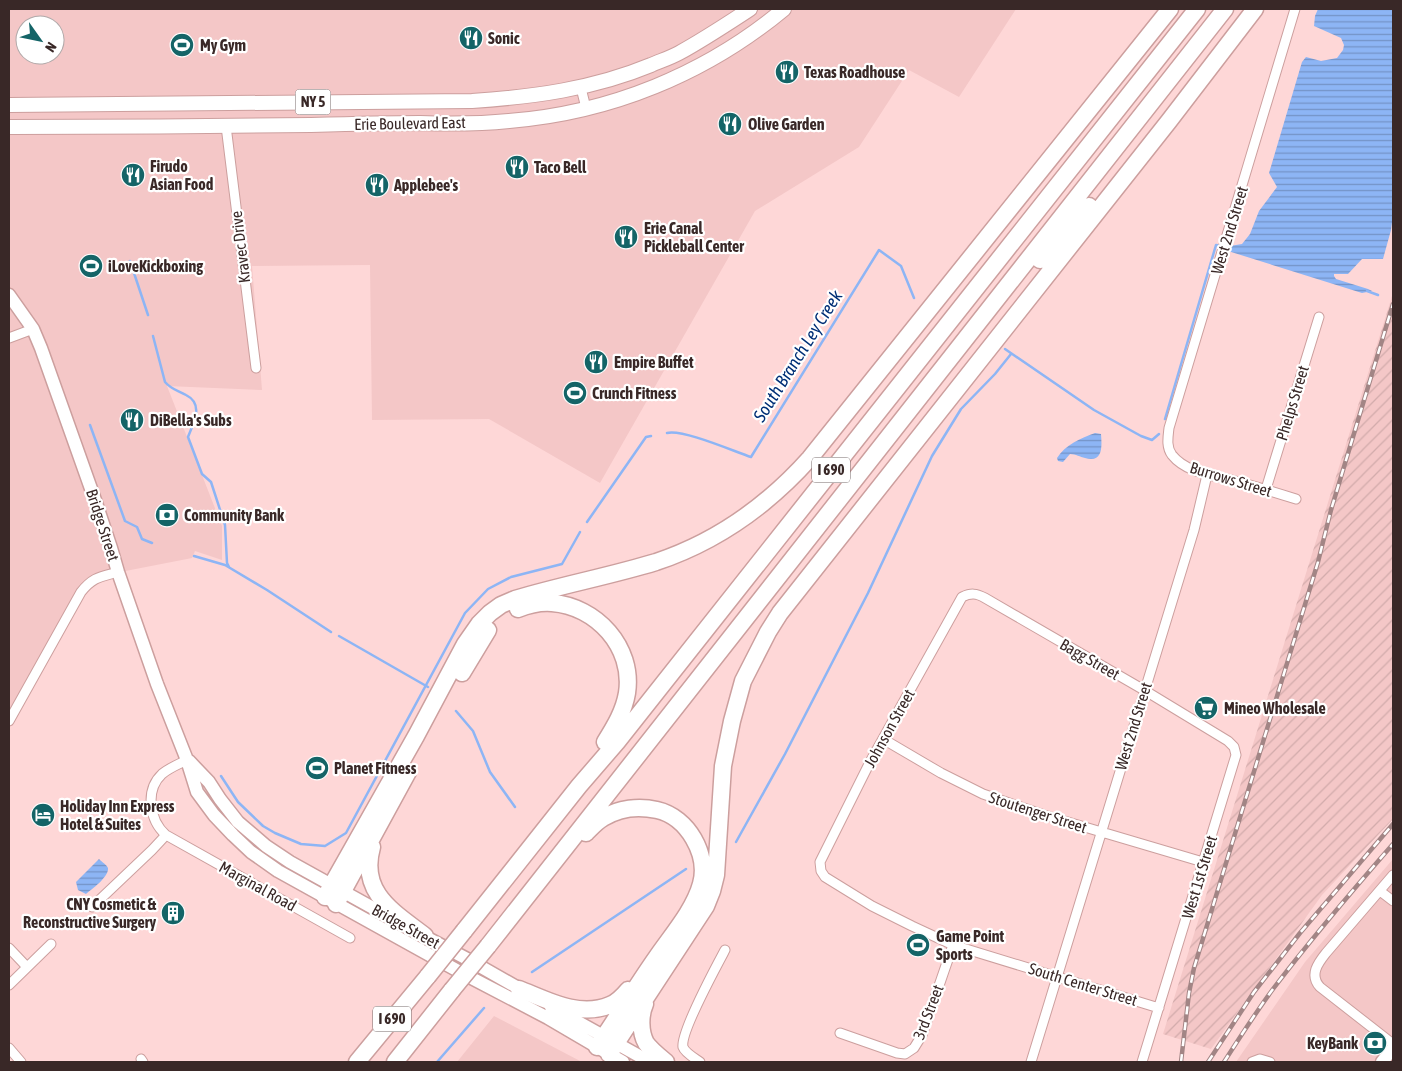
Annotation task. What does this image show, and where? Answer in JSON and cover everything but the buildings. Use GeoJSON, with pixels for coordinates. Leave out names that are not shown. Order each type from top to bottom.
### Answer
{"type":"FeatureCollection","features":[{"type":"Feature","properties":{"kind":"highway"},"geometry":{"type":"LineString","coordinates":[[334,894],[465,644],[478,624],[490,612],[515,598],[656,562],[680,553],[725,530],[762,505],[791,479],[810,458],[1170,9]]}},
{"type":"Feature","properties":{"kind":"highway","name":"I 690"},"geometry":{"type":"LineString","coordinates":[[357,1062],[579,786],[617,742],[1197,9]]}},
{"type":"Feature","properties":{"kind":"highway","name":"I 690"},"geometry":{"type":"LineString","coordinates":[[395,1062],[1225,9]]}},
{"type":"Feature","properties":{"kind":"highway"},"geometry":{"type":"LineString","coordinates":[[519,989],[570,1008],[583,1010],[610,1005],[649,980],[706,906],[716,875],[724,766],[732,721],[743,681],[768,632],[780,613],[1255,9]]}},
{"type":"Feature","properties":{"kind":"highway"},"geometry":{"type":"LineString","coordinates":[[951,319],[1044,174],[1085,115]]}},
{"type":"Feature","properties":{"kind":"highway"},"geometry":{"type":"LineString","coordinates":[[900,423],[1057,240],[1168,121]]}},
{"type":"Feature","properties":{"kind":"highway"},"geometry":{"type":"LineString","coordinates":[[334,894],[378,826],[484,635],[496,621],[515,610],[529,605],[550,603],[564,605],[577,608],[590,615],[604,626],[614,639],[624,660],[627,693],[622,713],[579,786]]}},
{"type":"Feature","properties":{"kind":"highway"},"geometry":{"type":"LineString","coordinates":[[556,860],[602,819],[615,812],[636,808],[645,808],[668,814],[684,826],[694,839],[699,851],[703,866],[702,882],[695,901],[610,1049]]}},
{"type":"Feature","properties":{"kind":"highway"},"geometry":{"type":"LineString","coordinates":[[378,826],[368,860],[372,882],[382,902],[425,936]]}},
{"type":"Feature","properties":{"kind":"highway"},"geometry":{"type":"LineString","coordinates":[[649,980],[642,1012],[642,1029],[646,1043],[666,1062]]}},
{"type":"Feature","properties":{"kind":"main road","name":"Erie Boulevard East"},"geometry":{"type":"LineString","coordinates":[[9,105],[472,101],[515,98],[581,88],[635,72],[677,54],[750,9]]}},
{"type":"Feature","properties":{"kind":"main road","name":"Erie Boulevard East"},"geometry":{"type":"LineString","coordinates":[[9,127],[440,124],[509,121],[562,114],[635,95],[673,79],[732,47],[764,26],[784,9]]}},
{"type":"Feature","properties":{"kind":"main road","name":"Bridge Street"},"geometry":{"type":"LineString","coordinates":[[9,295],[33,329],[50,371],[157,684],[187,760],[209,782],[220,799],[243,826],[266,846],[334,894],[460,972],[610,1049],[650,1062]]}},
{"type":"Feature","properties":{"kind":"main road","name":"Bridge Street"},"geometry":{"type":"LineString","coordinates":[[334,894],[425,936],[519,989],[610,1049]]}},
{"type":"Feature","properties":{"kind":"main road"},"geometry":{"type":"LineString","coordinates":[[1382,1062],[1393,1046]]}},
{"type":"Feature","properties":{"kind":"street","name":"West 2nd Street"},"geometry":{"type":"LineString","coordinates":[[1170,452],[1168,442],[1169,428],[1295,9]]}},
{"type":"Feature","properties":{"kind":"street"},"geometry":{"type":"LineString","coordinates":[[581,88],[586,108]]}},
{"type":"Feature","properties":{"kind":"street","name":"Kravec Drive"},"geometry":{"type":"LineString","coordinates":[[226,126],[256,368]]}},
{"type":"Feature","properties":{"kind":"street","name":"Phelps Street"},"geometry":{"type":"LineString","coordinates":[[1266,490],[1319,317]]}},
{"type":"Feature","properties":{"kind":"street"},"geometry":{"type":"LineString","coordinates":[[9,338],[33,329]]}},
{"type":"Feature","properties":{"kind":"street","name":"Burrows Street"},"geometry":{"type":"LineString","coordinates":[[1170,452],[1184,465],[1207,475],[1296,499]]}},
{"type":"Feature","properties":{"kind":"street","name":"West 2nd Street"},"geometry":{"type":"LineString","coordinates":[[1031,1062],[1194,530],[1207,475]]}},
{"type":"Feature","properties":{"kind":"street"},"geometry":{"type":"LineString","coordinates":[[9,721],[81,592],[97,578],[118,572]]}},
{"type":"Feature","properties":{"kind":"street","name":"Bagg Street"},"geometry":{"type":"LineString","coordinates":[[970,594],[978,594],[985,598],[1144,690],[1228,741],[1233,746]]}},
{"type":"Feature","properties":{"kind":"street","name":"Johnson Street"},"geometry":{"type":"LineString","coordinates":[[820,869],[820,862],[839,822],[883,739],[958,602],[962,597],[970,594]]}},
{"type":"Feature","properties":{"kind":"street","name":"Stoutenger Street"},"geometry":{"type":"LineString","coordinates":[[883,739],[939,772],[983,794],[1044,815],[1203,862]]}},
{"type":"Feature","properties":{"kind":"street","name":"West 1st Street"},"geometry":{"type":"LineString","coordinates":[[1142,1062],[1236,755],[1233,746]]}},
{"type":"Feature","properties":{"kind":"street"},"geometry":{"type":"LineString","coordinates":[[92,907],[166,835],[155,822],[151,799],[153,788],[158,778],[164,772],[187,760]]}},
{"type":"Feature","properties":{"kind":"street","name":"Marginal Road"},"geometry":{"type":"LineString","coordinates":[[166,835],[350,938]]}},
{"type":"Feature","properties":{"kind":"street","name":"South Center Street"},"geometry":{"type":"LineString","coordinates":[[820,869],[825,877],[872,906],[953,945],[1159,1008]]}},
{"type":"Feature","properties":{"kind":"street"},"geometry":{"type":"LineString","coordinates":[[1393,875],[1317,965],[1315,971],[1315,979],[1320,986],[1393,1046]]}},
{"type":"Feature","properties":{"kind":"street"},"geometry":{"type":"LineString","coordinates":[[1380,891],[1393,901]]}},
{"type":"Feature","properties":{"kind":"street"},"geometry":{"type":"LineString","coordinates":[[9,985],[51,944]]}},
{"type":"Feature","properties":{"kind":"street","name":"3rd Street"},"geometry":{"type":"LineString","coordinates":[[840,1033],[896,1053],[905,1054],[912,1050],[924,1030],[953,945]]}},
{"type":"Feature","properties":{"kind":"street"},"geometry":{"type":"LineString","coordinates":[[9,948],[27,967]]}},
{"type":"Feature","properties":{"kind":"street"},"geometry":{"type":"LineString","coordinates":[[700,1062],[685,1050],[683,1046],[684,1038],[701,994],[725,950]]}},
{"type":"Feature","properties":{"kind":"street"},"geometry":{"type":"LineString","coordinates":[[9,1048],[21,1062]]}},
{"type":"Feature","properties":{"kind":"street"},"geometry":{"type":"LineString","coordinates":[[1256,1060],[1270,1062]]}},
{"type":"Feature","properties":{"kind":"shaded area"},"geometry":{"type":"Polygon","coordinates":[[[9,9],[1016,9],[959,97],[909,70],[859,147],[755,211],[600,483],[489,419],[372,420],[370,265],[252,266],[262,390],[167,386],[222,526],[222,560],[195,551],[192,558],[110,574],[86,585],[9,721],[9,9]]]}},
{"type":"Feature","properties":{"kind":"shaded area"},"geometry":{"type":"Polygon","coordinates":[[[1393,293],[1393,819],[1322,895],[1211,1049],[1163,1034],[1393,293]]]}},
{"type":"Feature","properties":{"kind":"shaded area"},"geometry":{"type":"Polygon","coordinates":[[[1393,859],[1393,1062],[1236,1062],[1305,962],[1393,859]]]}},
{"type":"Feature","properties":{"kind":"shaded area"},"geometry":{"type":"Polygon","coordinates":[[[494,1016],[582,1062],[457,1062],[494,1016]]]}},
{"type":"Feature","properties":{"kind":"water"},"geometry":{"type":"Polygon","coordinates":[[[1318,9],[1393,9],[1393,215],[1391,230],[1383,259],[1362,259],[1348,274],[1334,274],[1336,279],[1372,291],[1362,293],[1228,251],[1230,246],[1242,244],[1250,234],[1259,211],[1277,187],[1269,173],[1302,62],[1306,57],[1321,61],[1337,58],[1343,50],[1344,45],[1341,38],[1314,26],[1318,9]]]}},
{"type":"Feature","properties":{"kind":"water"},"geometry":{"type":"Polygon","coordinates":[[[1095,433],[1101,434],[1101,449],[1098,456],[1091,459],[1070,454],[1063,462],[1058,461],[1057,458],[1060,453],[1069,446],[1095,433]]]}},
{"type":"Feature","properties":{"kind":"water"},"geometry":{"type":"Polygon","coordinates":[[[99,859],[108,868],[106,875],[100,883],[86,894],[78,890],[76,882],[99,859]]]}},
{"type":"Feature","properties":{"kind":"waterway","name":"South Branch Ley Creek"},"geometry":{"type":"LineString","coordinates":[[1165,419],[1216,245],[1222,246]]}},
{"type":"Feature","properties":{"kind":"waterway","name":"South Branch Ley Creek"},"geometry":{"type":"LineString","coordinates":[[667,433],[696,437],[751,457],[879,250],[901,266],[914,298]]}},
{"type":"Feature","properties":{"kind":"waterway"},"geometry":{"type":"LineString","coordinates":[[130,261],[148,315]]}},
{"type":"Feature","properties":{"kind":"waterway","name":"South Branch Ley Creek"},"geometry":{"type":"LineString","coordinates":[[1367,291],[1378,295]]}},
{"type":"Feature","properties":{"kind":"waterway"},"geometry":{"type":"LineString","coordinates":[[153,336],[165,382],[192,399],[195,403],[196,414],[188,437],[202,474],[211,482],[225,525],[227,563],[229,567]]}},
{"type":"Feature","properties":{"kind":"waterway","name":"South Branch Ley Creek"},"geometry":{"type":"LineString","coordinates":[[1005,349],[1094,410],[1141,436],[1152,440],[1159,434]]}},
{"type":"Feature","properties":{"kind":"waterway"},"geometry":{"type":"LineString","coordinates":[[736,842],[785,754],[868,593],[932,456],[961,409],[995,374],[1011,354]]}},
{"type":"Feature","properties":{"kind":"waterway"},"geometry":{"type":"LineString","coordinates":[[90,425],[125,521],[137,527],[142,539],[152,543]]}},
{"type":"Feature","properties":{"kind":"waterway"},"geometry":{"type":"LineString","coordinates":[[587,522],[646,437],[651,436]]}},
{"type":"Feature","properties":{"kind":"waterway"},"geometry":{"type":"LineString","coordinates":[[221,776],[238,802],[263,826],[275,833],[301,844],[325,846],[346,833],[465,613],[488,589],[511,577],[562,564],[580,532]]}},
{"type":"Feature","properties":{"kind":"waterway"},"geometry":{"type":"LineString","coordinates":[[194,556],[225,565],[331,632]]}},
{"type":"Feature","properties":{"kind":"waterway"},"geometry":{"type":"LineString","coordinates":[[339,636],[428,687]]}},
{"type":"Feature","properties":{"kind":"waterway"},"geometry":{"type":"LineString","coordinates":[[456,711],[473,731],[490,772],[515,807]]}},
{"type":"Feature","properties":{"kind":"waterway"},"geometry":{"type":"LineString","coordinates":[[532,972],[686,869]]}},
{"type":"Feature","properties":{"kind":"waterway"},"geometry":{"type":"LineString","coordinates":[[437,1062],[484,1008]]}},
{"type":"Feature","properties":{"kind":"railway"},"geometry":{"type":"LineString","coordinates":[[1181,1062],[1189,993],[1194,968],[1318,562],[1331,510],[1393,304]]}},
{"type":"Feature","properties":{"kind":"railway"},"geometry":{"type":"LineString","coordinates":[[1208,1062],[1254,992],[1300,933],[1393,824]]}},
{"type":"Feature","properties":{"kind":"railway"},"geometry":{"type":"LineString","coordinates":[[1224,1062],[1287,970],[1393,844]]}},
{"type":"Feature","properties":{"kind":"place","name":"Sonic"},"geometry":{"type":"Point","coordinates":[471,38]}},
{"type":"Feature","properties":{"kind":"place","name":"My Gym"},"geometry":{"type":"Point","coordinates":[182,45]}},
{"type":"Feature","properties":{"kind":"place","name":"Texas Roadhouse"},"geometry":{"type":"Point","coordinates":[787,72]}},
{"type":"Feature","properties":{"kind":"place","name":"Olive Garden"},"geometry":{"type":"Point","coordinates":[730,124]}},
{"type":"Feature","properties":{"kind":"place","name":"Taco Bell"},"geometry":{"type":"Point","coordinates":[517,167]}},
{"type":"Feature","properties":{"kind":"place","name":"Firudo Asian Food"},"geometry":{"type":"Point","coordinates":[133,175]}},
{"type":"Feature","properties":{"kind":"place","name":"Applebee's"},"geometry":{"type":"Point","coordinates":[377,185]}},
{"type":"Feature","properties":{"kind":"place","name":"Erie Canal Pickleball Center"},"geometry":{"type":"Point","coordinates":[626,237]}},
{"type":"Feature","properties":{"kind":"place","name":"iLoveKickboxing"},"geometry":{"type":"Point","coordinates":[91,266]}},
{"type":"Feature","properties":{"kind":"place","name":"Empire Buffet"},"geometry":{"type":"Point","coordinates":[596,362]}},
{"type":"Feature","properties":{"kind":"place","name":"Crunch Fitness"},"geometry":{"type":"Point","coordinates":[575,393]}},
{"type":"Feature","properties":{"kind":"place","name":"DiBella's Subs"},"geometry":{"type":"Point","coordinates":[132,420]}},
{"type":"Feature","properties":{"kind":"place","name":"Community Bank"},"geometry":{"type":"Point","coordinates":[167,515]}},
{"type":"Feature","properties":{"kind":"place","name":"Mineo Wholesale"},"geometry":{"type":"Point","coordinates":[1206,708]}},
{"type":"Feature","properties":{"kind":"place","name":"Planet Fitness"},"geometry":{"type":"Point","coordinates":[317,768]}},
{"type":"Feature","properties":{"kind":"place","name":"Holiday Inn Express Hotel & Suites"},"geometry":{"type":"Point","coordinates":[43,815]}},
{"type":"Feature","properties":{"kind":"place","name":"CNY Cosmetic & Reconstructive Surgery"},"geometry":{"type":"Point","coordinates":[173,913]}},
{"type":"Feature","properties":{"kind":"place","name":"Game Point Sports"},"geometry":{"type":"Point","coordinates":[918,945]}},
{"type":"Feature","properties":{"kind":"place","name":"KeyBank"},"geometry":{"type":"Point","coordinates":[1375,1043]}}]}
